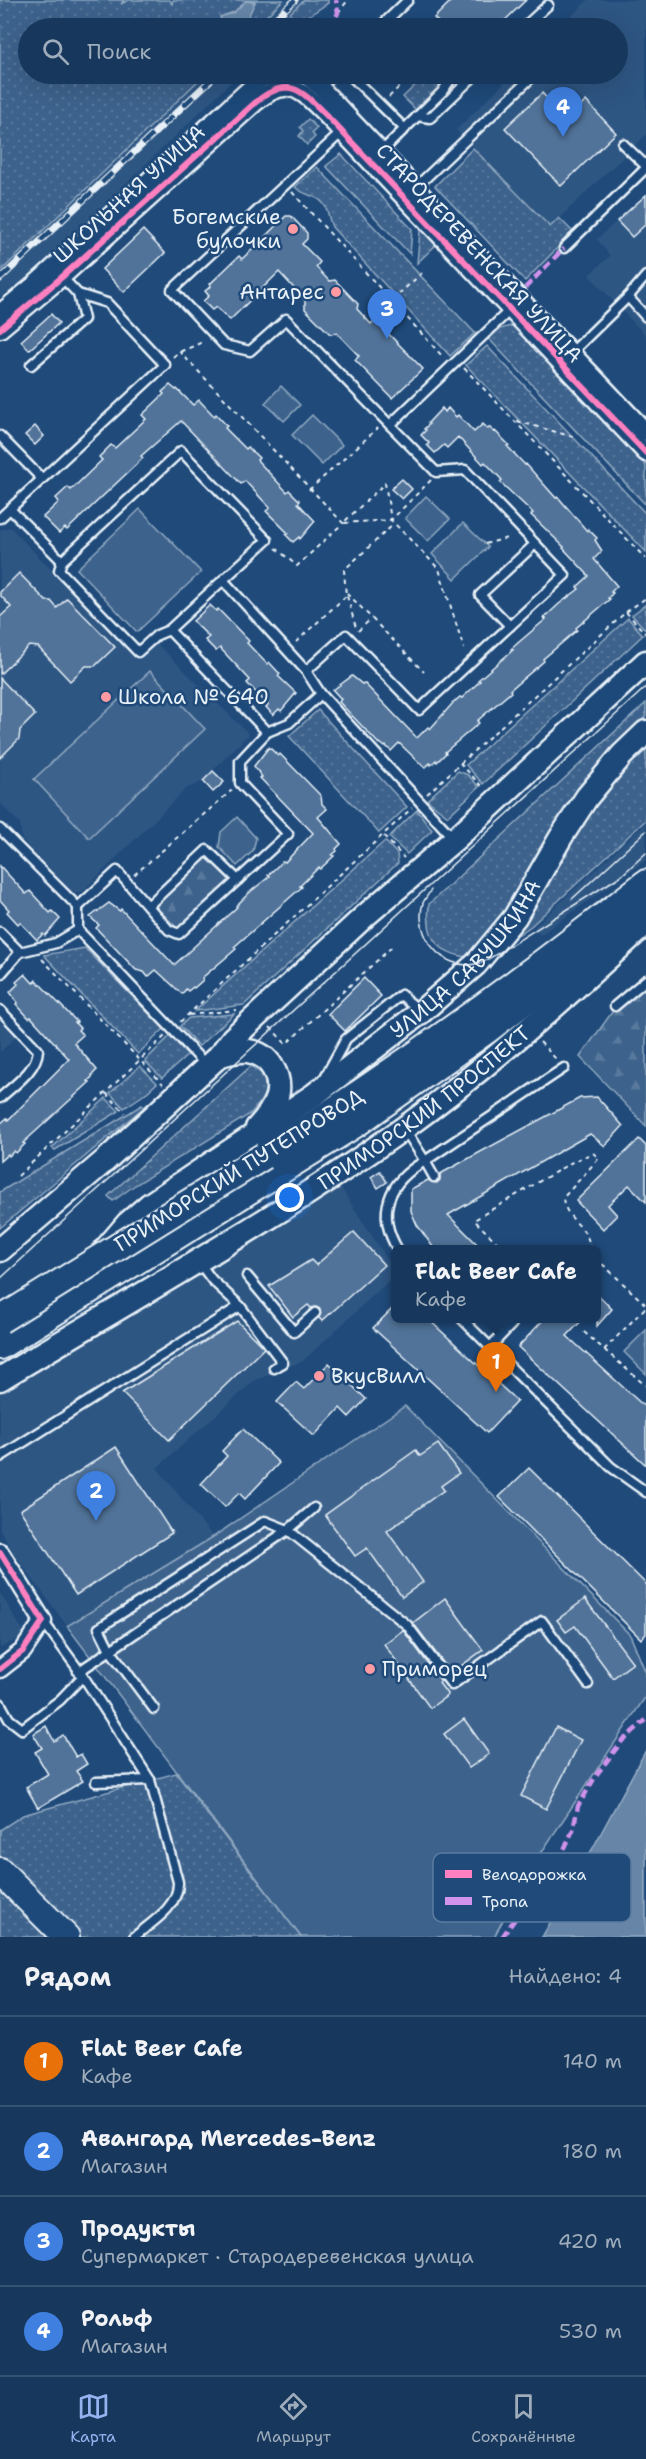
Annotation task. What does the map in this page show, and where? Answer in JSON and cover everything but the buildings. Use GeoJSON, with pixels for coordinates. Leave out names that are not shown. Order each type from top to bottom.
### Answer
{"type":"FeatureCollection","features":[{"type":"Feature","properties":{"kind":"main road"},"geometry":{"type":"LineString","coordinates":[[0,1250],[107,1159],[214,1061],[233,1038],[341,938],[455,839],[646,663]]}},
{"type":"Feature","properties":{"kind":"main road","name":"УЛИЦА САВУШКИНА"},"geometry":{"type":"LineString","coordinates":[[0,1329],[63,1291],[85,1272],[128,1223],[149,1205],[314,1095],[421,1012],[476,964],[515,917],[587,797],[622,755],[646,732]]}},
{"type":"Feature","properties":{"kind":"main road","name":"ПРИМОРСКИЙ ПРОСПЕКТ"},"geometry":{"type":"LineString","coordinates":[[480,1022],[646,883]]}},
{"type":"Feature","properties":{"kind":"main road","name":"ПРИМОРСКИЙ ПРОСПЕКТ"},"geometry":{"type":"LineString","coordinates":[[480,1022],[646,908]]}},
{"type":"Feature","properties":{"kind":"main road","name":"ПРИМОРСКИЙ ПРОСПЕКТ"},"geometry":{"type":"LineString","coordinates":[[0,1379],[198,1260],[403,1128],[472,1076],[541,1018],[646,923]]}},
{"type":"Feature","properties":{"kind":"main road","name":"ПРИМОРСКИЙ ПУТЕПРОВОД"},"geometry":{"type":"LineString","coordinates":[[0,1320],[480,1022]]}},
{"type":"Feature","properties":{"kind":"main road","name":"ПРИМОРСКИЙ ПУТЕПРОВОД"},"geometry":{"type":"LineString","coordinates":[[0,1346],[357,1123],[480,1022]]}},
{"type":"Feature","properties":{"kind":"main road","name":"УЛИЦА САВУШКИНА"},"geometry":{"type":"LineString","coordinates":[[214,1061],[241,1051],[258,1055],[273,1067],[278,1080],[277,1096],[270,1114],[242,1145]]}},
{"type":"Feature","properties":{"kind":"main road"},"geometry":{"type":"LineString","coordinates":[[0,1871],[66,1937]]}},
{"type":"Feature","properties":{"kind":"street","name":"ШКОЛЬНАЯ УЛИЦА"},"geometry":{"type":"LineString","coordinates":[[0,328],[255,84]]}},
{"type":"Feature","properties":{"kind":"street","name":"СТАРОДЕРЕВЕНСКАЯ УЛИЦА"},"geometry":{"type":"LineString","coordinates":[[316,84],[347,127]]}},
{"type":"Feature","properties":{"kind":"street","name":"ШКОЛЬНАЯ УЛИЦА"},"geometry":{"type":"LineString","coordinates":[[0,313],[58,273],[256,102],[267,93],[282,87]]}},
{"type":"Feature","properties":{"kind":"street","name":"СТАРОДЕРЕВЕНСКАЯ УЛИЦА"},"geometry":{"type":"LineString","coordinates":[[282,87],[298,89],[347,127],[515,305],[646,453]]}},
{"type":"Feature","properties":{"kind":"street","name":"СТАРОДЕРЕВЕНСКАЯ УЛИЦА"},"geometry":{"type":"LineString","coordinates":[[515,305],[571,353],[646,432]]}},
{"type":"Feature","properties":{"kind":"street"},"geometry":{"type":"LineString","coordinates":[[0,1669],[23,1651],[43,1621],[3,1561]]}},
{"type":"Feature","properties":{"kind":"lane"},"geometry":{"type":"LineString","coordinates":[[389,18],[408,0]]}},
{"type":"Feature","properties":{"kind":"lane"},"geometry":{"type":"LineString","coordinates":[[534,18],[548,5]]}},
{"type":"Feature","properties":{"kind":"lane"},"geometry":{"type":"LineString","coordinates":[[320,87],[323,84]]}},
{"type":"Feature","properties":{"kind":"lane"},"geometry":{"type":"LineString","coordinates":[[363,84],[405,129]]}},
{"type":"Feature","properties":{"kind":"lane"},"geometry":{"type":"LineString","coordinates":[[376,157],[442,93],[448,84]]}},
{"type":"Feature","properties":{"kind":"lane"},"geometry":{"type":"LineString","coordinates":[[417,116],[430,117],[465,84]]}},
{"type":"Feature","properties":{"kind":"lane"},"geometry":{"type":"LineString","coordinates":[[410,193],[524,84]]}},
{"type":"Feature","properties":{"kind":"lane"},"geometry":{"type":"LineString","coordinates":[[306,671],[346,635],[419,710],[565,575],[465,470],[436,472],[286,319],[250,351],[224,345],[172,290],[347,127]]}},
{"type":"Feature","properties":{"kind":"lane"},"geometry":{"type":"LineString","coordinates":[[564,248],[646,167],[623,144]]}},
{"type":"Feature","properties":{"kind":"lane"},"geometry":{"type":"LineString","coordinates":[[31,365],[86,321],[78,294],[58,273]]}},
{"type":"Feature","properties":{"kind":"lane"},"geometry":{"type":"LineString","coordinates":[[571,353],[646,276]]}},
{"type":"Feature","properties":{"kind":"lane"},"geometry":{"type":"LineString","coordinates":[[0,518],[165,364],[107,303],[78,294]]}},
{"type":"Feature","properties":{"kind":"lane"},"geometry":{"type":"LineString","coordinates":[[628,297],[646,317]]}},
{"type":"Feature","properties":{"kind":"lane"},"geometry":{"type":"LineString","coordinates":[[390,425],[515,305]]}},
{"type":"Feature","properties":{"kind":"lane"},"geometry":{"type":"LineString","coordinates":[[0,436],[42,479]]}},
{"type":"Feature","properties":{"kind":"lane"},"geometry":{"type":"LineString","coordinates":[[181,451],[267,540],[169,630],[158,635],[138,652],[59,570],[62,561],[181,451]]}},
{"type":"Feature","properties":{"kind":"lane"},"geometry":{"type":"LineString","coordinates":[[9,509],[62,561]]}},
{"type":"Feature","properties":{"kind":"lane"},"geometry":{"type":"LineString","coordinates":[[510,626],[480,594],[535,544]]}},
{"type":"Feature","properties":{"kind":"lane"},"geometry":{"type":"LineString","coordinates":[[222,580],[306,671],[321,694],[455,839]]}},
{"type":"Feature","properties":{"kind":"lane"},"geometry":{"type":"LineString","coordinates":[[169,630],[267,732]]}},
{"type":"Feature","properties":{"kind":"lane"},"geometry":{"type":"LineString","coordinates":[[78,907],[117,871],[169,930],[179,934],[288,834],[240,783],[240,761],[267,732],[289,723],[321,694]]}},
{"type":"Feature","properties":{"kind":"lane"},"geometry":{"type":"LineString","coordinates":[[0,829],[78,907],[78,930],[172,1029],[214,1061]]}},
{"type":"Feature","properties":{"kind":"lane"},"geometry":{"type":"LineString","coordinates":[[148,906],[207,850],[238,880]]}},
{"type":"Feature","properties":{"kind":"lane"},"geometry":{"type":"LineString","coordinates":[[0,975],[20,952],[57,943],[78,930]]}},
{"type":"Feature","properties":{"kind":"lane"},"geometry":{"type":"LineString","coordinates":[[0,932],[20,952]]}},
{"type":"Feature","properties":{"kind":"lane"},"geometry":{"type":"LineString","coordinates":[[615,1006],[646,980]]}},
{"type":"Feature","properties":{"kind":"lane"},"geometry":{"type":"LineString","coordinates":[[0,1010],[38,1050],[33,1066],[0,1098]]}},
{"type":"Feature","properties":{"kind":"lane"},"geometry":{"type":"LineString","coordinates":[[396,1245],[388,1225],[386,1212],[390,1197],[403,1176],[564,1068]]}},
{"type":"Feature","properties":{"kind":"lane"},"geometry":{"type":"LineString","coordinates":[[403,1128],[434,1177]]}},
{"type":"Feature","properties":{"kind":"lane"},"geometry":{"type":"LineString","coordinates":[[198,1260],[212,1280],[240,1306],[283,1363],[274,1368]]}},
{"type":"Feature","properties":{"kind":"lane"},"geometry":{"type":"LineString","coordinates":[[247,1276],[294,1332],[315,1313]]}},
{"type":"Feature","properties":{"kind":"lane"},"geometry":{"type":"LineString","coordinates":[[0,1457],[240,1306]]}},
{"type":"Feature","properties":{"kind":"lane"},"geometry":{"type":"LineString","coordinates":[[466,1323],[611,1467],[646,1492]]}},
{"type":"Feature","properties":{"kind":"lane"},"geometry":{"type":"LineString","coordinates":[[489,1348],[512,1324]]}},
{"type":"Feature","properties":{"kind":"lane"},"geometry":{"type":"LineString","coordinates":[[0,1703],[9,1719],[22,1729],[60,1700],[80,1674],[110,1650],[288,1530],[314,1508]]}},
{"type":"Feature","properties":{"kind":"lane"},"geometry":{"type":"LineString","coordinates":[[154,1709],[110,1650],[99,1628],[265,1521],[288,1530],[408,1625],[452,1685],[542,1621],[588,1684]]}},
{"type":"Feature","properties":{"kind":"lane"},"geometry":{"type":"LineString","coordinates":[[43,1621],[150,1780],[178,1882],[179,1894],[171,1905],[134,1937]]}},
{"type":"Feature","properties":{"kind":"lane"},"geometry":{"type":"LineString","coordinates":[[96,1782],[150,1780]]}},
{"type":"Feature","properties":{"kind":"path"},"geometry":{"type":"LineString","coordinates":[[338,13],[348,0]]}},
{"type":"Feature","properties":{"kind":"path"},"geometry":{"type":"LineString","coordinates":[[380,105],[402,84]]}},
{"type":"Feature","properties":{"kind":"path"},"geometry":{"type":"LineString","coordinates":[[285,184],[392,300],[514,420],[646,559]]}},
{"type":"Feature","properties":{"kind":"path"},"geometry":{"type":"LineString","coordinates":[[392,300],[422,273]]}},
{"type":"Feature","properties":{"kind":"path"},"geometry":{"type":"LineString","coordinates":[[165,364],[179,351],[195,348],[212,334]]}},
{"type":"Feature","properties":{"kind":"path"},"geometry":{"type":"LineString","coordinates":[[179,351],[309,490],[343,523],[391,520],[439,472]]}},
{"type":"Feature","properties":{"kind":"path"},"geometry":{"type":"LineString","coordinates":[[514,420],[578,438]]}},
{"type":"Feature","properties":{"kind":"path"},"geometry":{"type":"LineString","coordinates":[[309,490],[335,469],[377,428],[390,425]]}},
{"type":"Feature","properties":{"kind":"path"},"geometry":{"type":"LineString","coordinates":[[267,540],[297,566],[385,483],[391,520],[439,569],[464,649]]}},
{"type":"Feature","properties":{"kind":"path"},"geometry":{"type":"LineString","coordinates":[[372,618],[357,632],[346,591],[344,570],[394,524]]}},
{"type":"Feature","properties":{"kind":"path"},"geometry":{"type":"LineString","coordinates":[[485,544],[511,537]]}},
{"type":"Feature","properties":{"kind":"path"},"geometry":{"type":"LineString","coordinates":[[346,591],[424,672]]}},
{"type":"Feature","properties":{"kind":"path"},"geometry":{"type":"LineString","coordinates":[[287,651],[346,596],[346,591]]}},
{"type":"Feature","properties":{"kind":"path"},"geometry":{"type":"LineString","coordinates":[[18,1176],[172,1029],[384,836],[460,763],[626,612],[646,598]]}},
{"type":"Feature","properties":{"kind":"path"},"geometry":{"type":"LineString","coordinates":[[626,612],[646,634]]}},
{"type":"Feature","properties":{"kind":"path"},"geometry":{"type":"LineString","coordinates":[[460,763],[485,790]]}},
{"type":"Feature","properties":{"kind":"path"},"geometry":{"type":"LineString","coordinates":[[127,880],[240,783]]}},
{"type":"Feature","properties":{"kind":"path"},"geometry":{"type":"LineString","coordinates":[[384,836],[407,861]]}},
{"type":"Feature","properties":{"kind":"path"},"geometry":{"type":"LineString","coordinates":[[268,1026],[286,1044],[394,945]]}},
{"type":"Feature","properties":{"kind":"path"},"geometry":{"type":"LineString","coordinates":[[33,949],[163,1084]]}},
{"type":"Feature","properties":{"kind":"path"},"geometry":{"type":"LineString","coordinates":[[187,1015],[246,1009]]}},
{"type":"Feature","properties":{"kind":"path"},"geometry":{"type":"LineString","coordinates":[[534,1035],[564,1068]]}},
{"type":"Feature","properties":{"kind":"path"},"geometry":{"type":"LineString","coordinates":[[106,1093],[125,1113]]}},
{"type":"Feature","properties":{"kind":"path"},"geometry":{"type":"LineString","coordinates":[[500,1245],[474,1220],[574,1161],[593,1153],[599,1158],[563,1198],[564,1209],[590,1241],[590,1245]]}},
{"type":"Feature","properties":{"kind":"path"},"geometry":{"type":"LineString","coordinates":[[601,1262],[646,1306],[604,1350]]}},
{"type":"Feature","properties":{"kind":"path"},"geometry":{"type":"LineString","coordinates":[[584,1332],[646,1386]]}},
{"type":"Feature","properties":{"kind":"shaded area"},"geometry":{"type":"Polygon","coordinates":[[[248,0],[315,0],[296,18],[227,18],[248,0]]]}},
{"type":"Feature","properties":{"kind":"shaded area"},"geometry":{"type":"Polygon","coordinates":[[[588,0],[646,0],[646,135],[550,227],[456,130],[503,84],[628,84],[628,18],[569,18],[588,0]]]}},
{"type":"Feature","properties":{"kind":"shaded area"},"geometry":{"type":"Polygon","coordinates":[[[246,1],[255,2],[248,18],[220,18],[234,12],[246,1]]]}},
{"type":"Feature","properties":{"kind":"shaded area"},"geometry":{"type":"Polygon","coordinates":[[[155,84],[229,84],[32,275],[0,297],[0,222],[155,84]]]}},
{"type":"Feature","properties":{"kind":"shaded area"},"geometry":{"type":"Polygon","coordinates":[[[617,221],[632,237],[646,224],[646,336],[589,275],[610,256],[597,239],[617,221]]]}},
{"type":"Feature","properties":{"kind":"shaded area","name":"Школа № 640"},"geometry":{"type":"Polygon","coordinates":[[[10,527],[138,660],[156,643],[249,734],[200,783],[187,788],[82,892],[71,892],[22,840],[20,824],[0,803],[0,530],[10,527]]]}},
{"type":"Feature","properties":{"kind":"shaded area"},"geometry":{"type":"Polygon","coordinates":[[[646,823],[646,860],[540,935],[534,927],[646,823]]]}},
{"type":"Feature","properties":{"kind":"shaded area"},"geometry":{"type":"Polygon","coordinates":[[[0,1021],[16,1037],[0,1052],[0,1021]]]}},
{"type":"Feature","properties":{"kind":"shaded area"},"geometry":{"type":"Polygon","coordinates":[[[339,1185],[391,1265],[391,1279],[303,1361],[254,1381],[157,1468],[213,1537],[67,1626],[15,1555],[0,1530],[0,1393],[339,1185]]]}},
{"type":"Feature","properties":{"kind":"shaded area"},"geometry":{"type":"Polygon","coordinates":[[[0,1593],[23,1631],[20,1638],[0,1648],[0,1593]]]}},
{"type":"Feature","properties":{"kind":"shaded area"},"geometry":{"type":"Polygon","coordinates":[[[646,1750],[646,1937],[542,1937],[551,1922],[631,1922],[631,1853],[590,1853],[646,1750]]]}},
{"type":"Feature","properties":{"kind":"green space"},"geometry":{"type":"Polygon","coordinates":[[[0,0],[124,0],[121,4],[128,0],[170,0],[172,4],[173,0],[283,0],[264,18],[18,18],[18,84],[195,84],[0,272],[0,0]]]}},
{"type":"Feature","properties":{"kind":"green space"},"geometry":{"type":"Polygon","coordinates":[[[304,0],[328,0],[328,3],[306,18],[285,18],[304,0]]]}},
{"type":"Feature","properties":{"kind":"green space"},"geometry":{"type":"Polygon","coordinates":[[[417,84],[440,84],[430,99],[417,111],[403,97],[417,84]]]}},
{"type":"Feature","properties":{"kind":"green space"},"geometry":{"type":"Polygon","coordinates":[[[308,119],[317,128],[312,133],[315,137],[307,145],[299,136],[303,131],[300,127],[308,119]]]}},
{"type":"Feature","properties":{"kind":"green space"},"geometry":{"type":"Polygon","coordinates":[[[473,148],[550,227],[559,218],[573,232],[525,281],[435,186],[473,148]]]}},
{"type":"Feature","properties":{"kind":"green space"},"geometry":{"type":"Polygon","coordinates":[[[341,154],[412,229],[410,254],[326,166],[341,154]]]}},
{"type":"Feature","properties":{"kind":"green space"},"geometry":{"type":"Polygon","coordinates":[[[317,167],[475,333],[450,356],[332,227],[323,203],[295,187],[317,167]]]}},
{"type":"Feature","properties":{"kind":"green space"},"geometry":{"type":"Polygon","coordinates":[[[423,228],[437,244],[417,263],[420,231],[423,228]]]}},
{"type":"Feature","properties":{"kind":"green space"},"geometry":{"type":"Polygon","coordinates":[[[514,325],[646,465],[646,505],[489,339],[500,329],[514,325]]]}},
{"type":"Feature","properties":{"kind":"green space"},"geometry":{"type":"Polygon","coordinates":[[[487,346],[646,514],[646,552],[466,365],[487,346]]]}},
{"type":"Feature","properties":{"kind":"green space"},"geometry":{"type":"Polygon","coordinates":[[[281,386],[300,405],[284,421],[265,403],[281,386]]]}},
{"type":"Feature","properties":{"kind":"green space"},"geometry":{"type":"Polygon","coordinates":[[[312,415],[342,445],[322,465],[292,435],[312,415]]]}},
{"type":"Feature","properties":{"kind":"green space"},"geometry":{"type":"Polygon","coordinates":[[[426,496],[450,519],[428,541],[405,518],[426,496]]]}},
{"type":"Feature","properties":{"kind":"green space"},"geometry":{"type":"Polygon","coordinates":[[[140,509],[201,572],[137,632],[77,569],[140,509]]]}},
{"type":"Feature","properties":{"kind":"green space"},"geometry":{"type":"Polygon","coordinates":[[[463,523],[488,547],[455,579],[432,554],[463,523]]]}},
{"type":"Feature","properties":{"kind":"green space"},"geometry":{"type":"Polygon","coordinates":[[[646,604],[646,630],[632,615],[646,604]]]}},
{"type":"Feature","properties":{"kind":"green space"},"geometry":{"type":"Polygon","coordinates":[[[628,618],[643,635],[483,784],[466,765],[628,618]]]}},
{"type":"Feature","properties":{"kind":"green space"},"geometry":{"type":"Polygon","coordinates":[[[150,671],[205,729],[89,838],[34,779],[150,671]]]}},
{"type":"Feature","properties":{"kind":"green space"},"geometry":{"type":"Polygon","coordinates":[[[646,703],[646,716],[596,768],[569,804],[507,909],[466,957],[446,951],[439,946],[434,940],[429,925],[429,904],[646,703]]]}},
{"type":"Feature","properties":{"kind":"green space"},"geometry":{"type":"Polygon","coordinates":[[[318,710],[407,807],[379,833],[289,736],[318,710]]]}},
{"type":"Feature","properties":{"kind":"green space"},"geometry":{"type":"Polygon","coordinates":[[[646,745],[646,820],[531,926],[509,941],[587,815],[612,781],[646,745]]]}},
{"type":"Feature","properties":{"kind":"green space"},"geometry":{"type":"Polygon","coordinates":[[[458,771],[468,775],[479,787],[448,816],[427,800],[458,771]]]}},
{"type":"Feature","properties":{"kind":"green space"},"geometry":{"type":"Polygon","coordinates":[[[417,810],[432,830],[407,854],[389,837],[417,810]]]}},
{"type":"Feature","properties":{"kind":"green space"},"geometry":{"type":"Polygon","coordinates":[[[237,817],[256,838],[253,851],[237,866],[219,847],[221,832],[237,817]]]}},
{"type":"Feature","properties":{"kind":"green space"},"geometry":{"type":"Polygon","coordinates":[[[385,841],[397,854],[398,863],[244,1005],[195,1011],[385,841]]]}},
{"type":"Feature","properties":{"kind":"green space"},"geometry":{"type":"Polygon","coordinates":[[[206,855],[233,880],[179,930],[154,905],[206,855]]]}},
{"type":"Feature","properties":{"kind":"green space"},"geometry":{"type":"Polygon","coordinates":[[[85,948],[164,1029],[138,1054],[44,955],[85,948]]]}},
{"type":"Feature","properties":{"kind":"green space"},"geometry":{"type":"Polygon","coordinates":[[[646,980],[646,1126],[580,1057],[615,1008],[646,980]]]}},
{"type":"Feature","properties":{"kind":"green space"},"geometry":{"type":"Polygon","coordinates":[[[234,1014],[199,1046],[180,1026],[189,1018],[234,1014]]]}},
{"type":"Feature","properties":{"kind":"green space"},"geometry":{"type":"Polygon","coordinates":[[[170,1036],[188,1055],[162,1078],[145,1061],[170,1036]]]}},
{"type":"Feature","properties":{"kind":"green space"},"geometry":{"type":"Polygon","coordinates":[[[140,1066],[157,1083],[124,1108],[110,1093],[140,1066]]]}},
{"type":"Feature","properties":{"kind":"green space"},"geometry":{"type":"Polygon","coordinates":[[[251,1066],[262,1074],[265,1091],[264,1096],[250,1114],[113,1201],[108,1196],[251,1066]]]}},
{"type":"Feature","properties":{"kind":"green space"},"geometry":{"type":"Polygon","coordinates":[[[106,1098],[119,1111],[55,1150],[52,1148],[106,1098]]]}},
{"type":"Feature","properties":{"kind":"green space"},"geometry":{"type":"Polygon","coordinates":[[[142,1105],[144,1107],[0,1228],[0,1192],[142,1105]]]}},
{"type":"Feature","properties":{"kind":"green space"},"geometry":{"type":"Polygon","coordinates":[[[646,1330],[646,1374],[624,1352],[646,1330]]]}},
{"type":"Feature","properties":{"kind":"green space","name":"Приморец"},"geometry":{"type":"Polygon","coordinates":[[[405,1406],[630,1635],[646,1673],[646,1696],[541,1853],[433,1853],[433,1922],[502,1922],[494,1937],[301,1937],[67,1626],[213,1537],[405,1406]]]}},
{"type":"Feature","properties":{"kind":"green space"},"geometry":{"type":"Polygon","coordinates":[[[176,1773],[301,1937],[0,1937],[0,1830],[23,1815],[176,1773]]]}},
{"type":"Feature","properties":{"kind":"tram line"},"geometry":{"type":"LineString","coordinates":[[0,1279],[646,687]]}},
{"type":"Feature","properties":{"kind":"tram line"},"geometry":{"type":"LineString","coordinates":[[572,899],[646,831]]}},
{"type":"Feature","properties":{"kind":"tram line"},"geometry":{"type":"LineString","coordinates":[[431,890],[423,903],[421,915],[426,938],[441,956],[452,962],[463,965],[475,964],[497,954],[622,875],[646,853]]}},
{"type":"Feature","properties":{"kind":"railway"},"geometry":{"type":"LineString","coordinates":[[276,18],[295,0]]}},
{"type":"Feature","properties":{"kind":"railway"},"geometry":{"type":"LineString","coordinates":[[0,279],[206,84]]}},
{"type":"Feature","properties":{"kind":"marked path"},"geometry":{"type":"LineString","coordinates":[[335,18],[338,13],[336,0]]}},
{"type":"Feature","properties":{"kind":"marked path"},"geometry":{"type":"LineString","coordinates":[[525,288],[564,248]]}},
{"type":"Feature","properties":{"kind":"marked path"},"geometry":{"type":"LineString","coordinates":[[562,1853],[573,1830],[578,1806],[597,1774],[622,1741],[646,1720]]}},
{"type":"Feature","properties":{"kind":"marked path"},"geometry":{"type":"LineString","coordinates":[[502,1937],[513,1922]]}},
{"type":"Feature","properties":{"kind":"cycle path"},"geometry":{"type":"LineString","coordinates":[[0,329],[62,277],[256,102],[277,89],[294,89],[302,93],[326,115],[646,453]]}},
{"type":"Feature","properties":{"kind":"cycle path"},"geometry":{"type":"LineString","coordinates":[[0,1552],[43,1621],[23,1651],[0,1669]]}},
{"type":"Feature","properties":{"kind":"place","name":"Рольф"},"geometry":{"type":"Point","coordinates":[563,137]}},
{"type":"Feature","properties":{"kind":"place","name":"Богемские булочки"},"geometry":{"type":"Point","coordinates":[293,229]}},
{"type":"Feature","properties":{"kind":"place","name":"Антарес"},"geometry":{"type":"Point","coordinates":[336,292]}},
{"type":"Feature","properties":{"kind":"place","name":"Продукты"},"geometry":{"type":"Point","coordinates":[387,339]}},
{"type":"Feature","properties":{"kind":"place","name":"Школа № 640"},"geometry":{"type":"Point","coordinates":[106,697]}},
{"type":"Feature","properties":{"kind":"place","name":"ВкусВилл"},"geometry":{"type":"Point","coordinates":[319,1376]}},
{"type":"Feature","properties":{"kind":"place","name":"Flat Beer Cafe"},"geometry":{"type":"Point","coordinates":[496,1392]}},
{"type":"Feature","properties":{"kind":"place","name":"Авангард Mercedes-Benz"},"geometry":{"type":"Point","coordinates":[96,1521]}},
{"type":"Feature","properties":{"kind":"place","name":"Приморец"},"geometry":{"type":"Point","coordinates":[370,1669]}}]}
